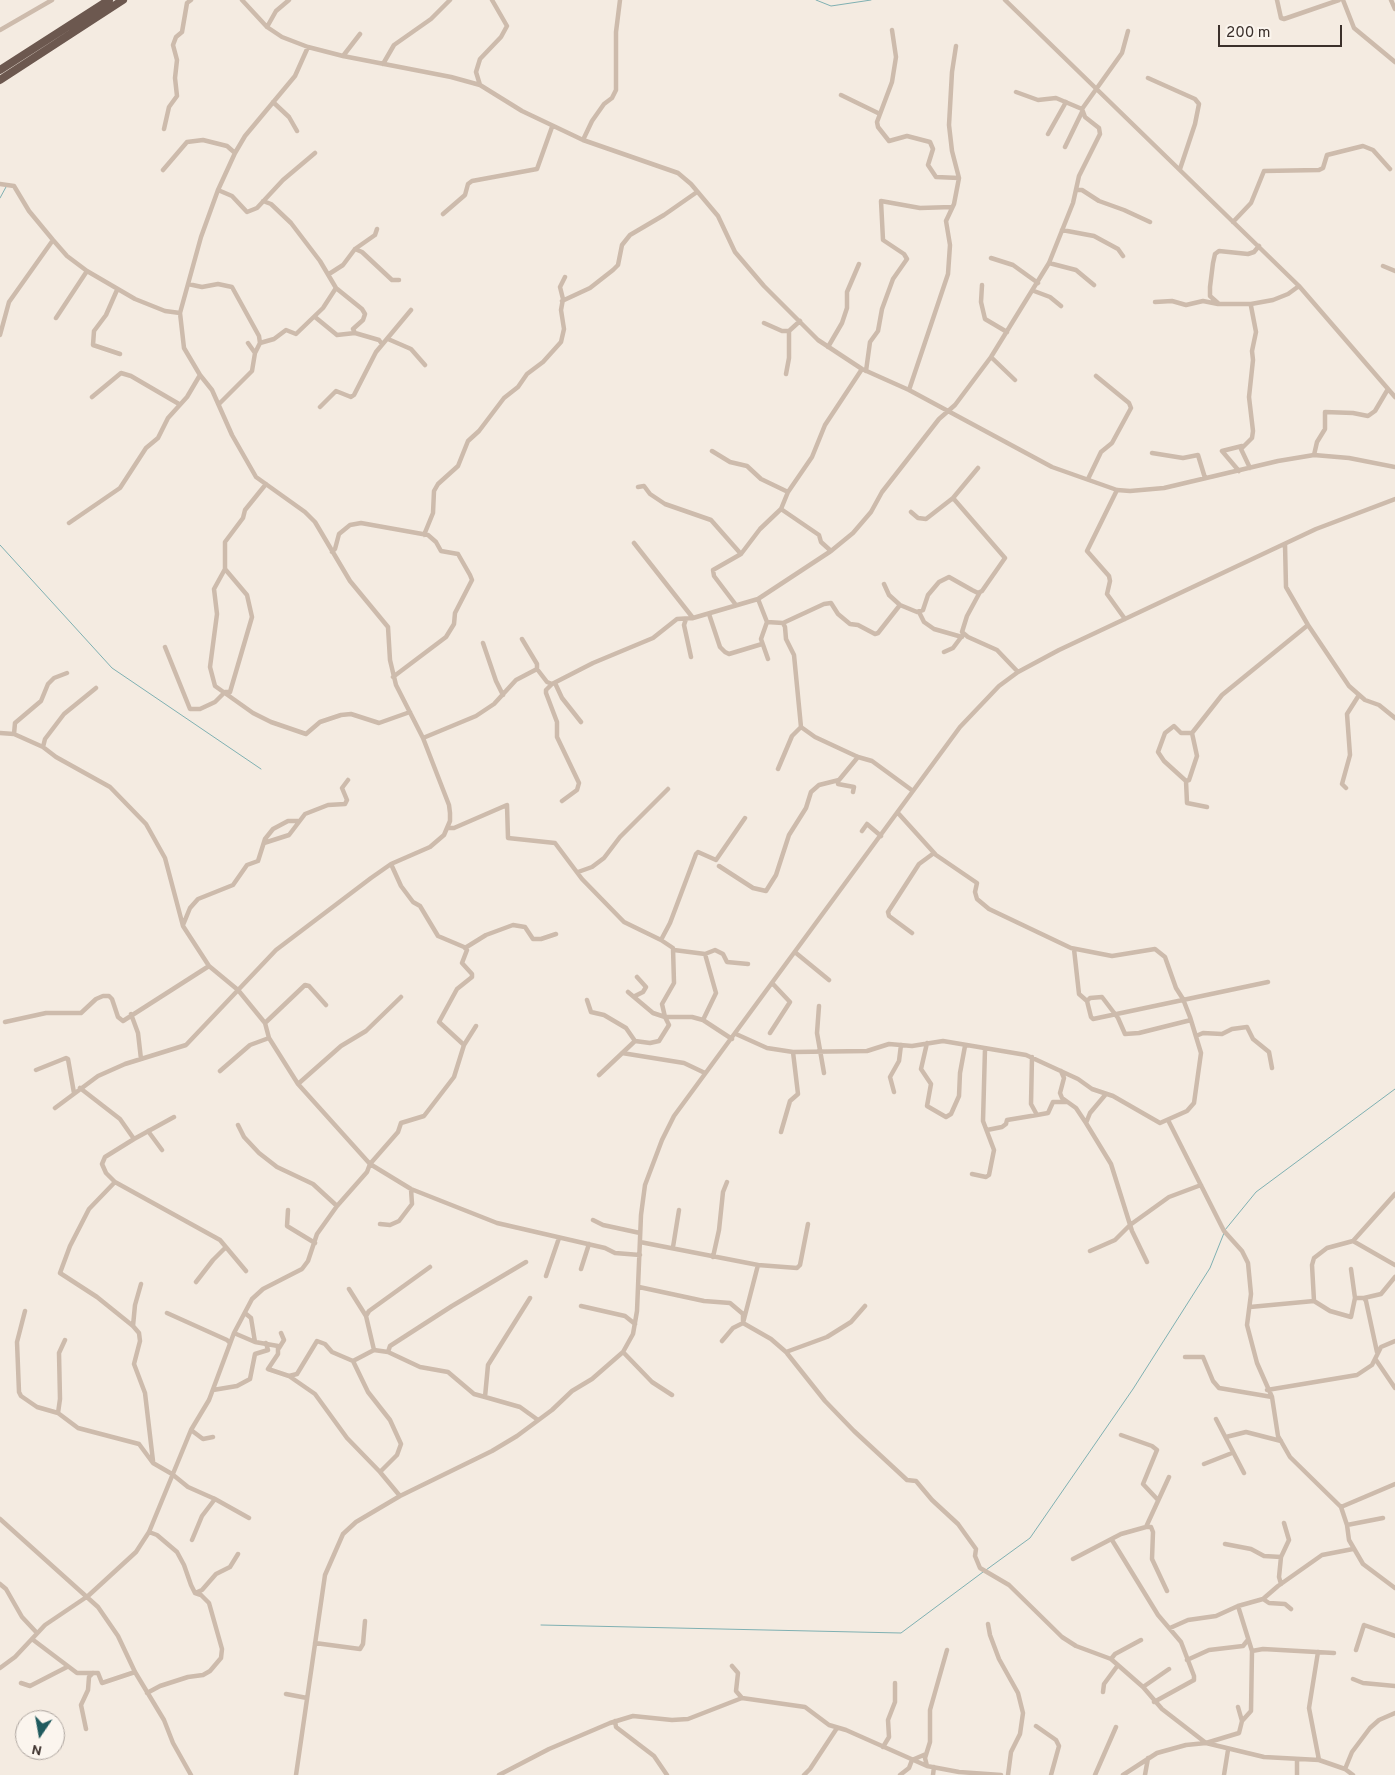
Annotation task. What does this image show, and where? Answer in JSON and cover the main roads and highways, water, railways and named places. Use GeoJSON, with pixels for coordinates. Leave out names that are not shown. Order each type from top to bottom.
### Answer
{"type":"FeatureCollection","features":[{"type":"Feature","properties":{"kind":"highway"},"geometry":{"type":"LineString","coordinates":[[0,70],[109,0]]}},
{"type":"Feature","properties":{"kind":"highway"},"geometry":{"type":"LineString","coordinates":[[0,80],[123,0]]}},
{"type":"Feature","properties":{"kind":"waterway"},"geometry":{"type":"LineString","coordinates":[[816,0],[831,6],[871,0]]}},
{"type":"Feature","properties":{"kind":"waterway"},"geometry":{"type":"LineString","coordinates":[[0,198],[6,187]]}},
{"type":"Feature","properties":{"kind":"waterway"},"geometry":{"type":"LineString","coordinates":[[0,545],[112,668],[261,769]]}},
{"type":"Feature","properties":{"kind":"waterway"},"geometry":{"type":"LineString","coordinates":[[1225,1230],[1256,1192],[1395,1089]]}},
{"type":"Feature","properties":{"kind":"waterway"},"geometry":{"type":"LineString","coordinates":[[986,1570],[1030,1538],[1133,1389],[1210,1268],[1224,1233]]}},
{"type":"Feature","properties":{"kind":"waterway"},"geometry":{"type":"LineString","coordinates":[[541,1625],[901,1633],[983,1572]]}}]}
